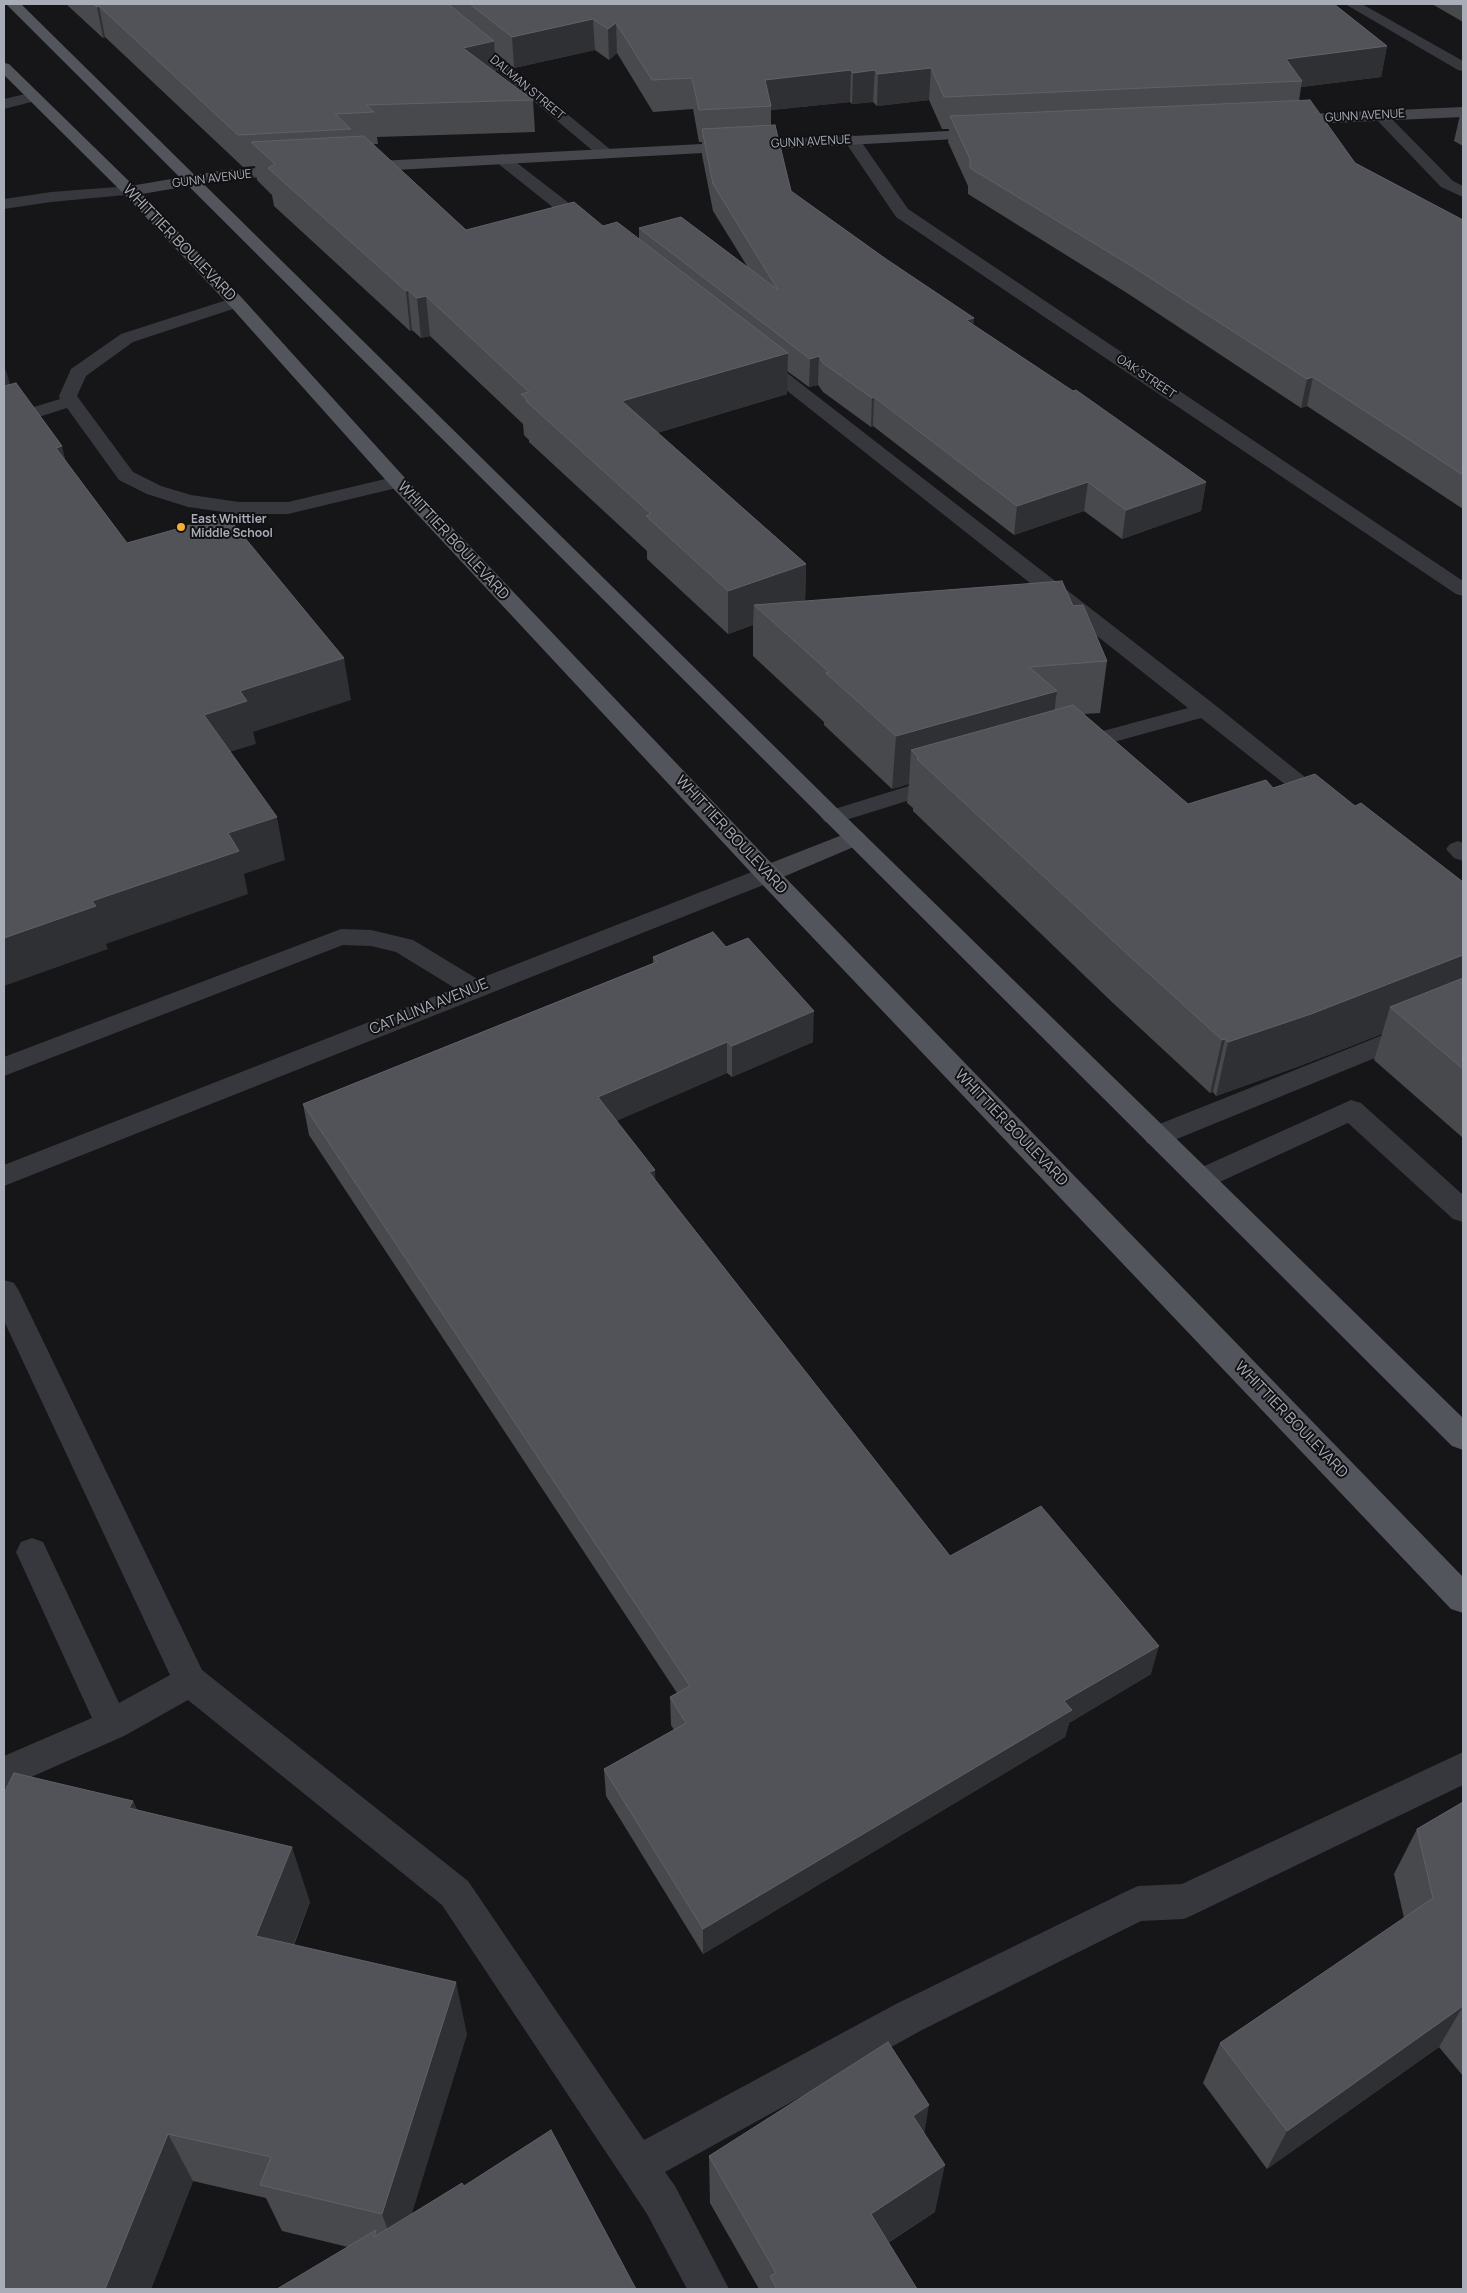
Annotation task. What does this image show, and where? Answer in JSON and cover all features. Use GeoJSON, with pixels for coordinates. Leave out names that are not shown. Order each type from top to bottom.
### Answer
{"type":"FeatureCollection","features":[{"type":"Feature","properties":{"kind":"main road"},"geometry":{"type":"LineString","coordinates":[[13,4],[833,817],[1463,1437]]}},
{"type":"Feature","properties":{"kind":"main road","name":"WHITTIER BOULEVARD"},"geometry":{"type":"LineString","coordinates":[[4,67],[130,191],[236,302],[398,482],[767,874],[1463,1599]]}},
{"type":"Feature","properties":{"kind":"street","name":"DALMAN STREET"},"geometry":{"type":"LineString","coordinates":[[426,4],[605,153]]}},
{"type":"Feature","properties":{"kind":"street"},"geometry":{"type":"LineString","coordinates":[[1352,4],[1463,67]]}},
{"type":"Feature","properties":{"kind":"street"},"geometry":{"type":"LineString","coordinates":[[441,15],[460,12]]}},
{"type":"Feature","properties":{"kind":"street"},"geometry":{"type":"LineString","coordinates":[[4,104],[34,97]]}},
{"type":"Feature","properties":{"kind":"street","name":"GUNN AVENUE"},"geometry":{"type":"LineString","coordinates":[[1270,120],[1463,112]]}},
{"type":"Feature","properties":{"kind":"street"},"geometry":{"type":"LineString","coordinates":[[1380,115],[1447,184],[1463,192]]}},
{"type":"Feature","properties":{"kind":"street","name":"GUNN AVENUE"},"geometry":{"type":"LineString","coordinates":[[343,168],[1002,133]]}},
{"type":"Feature","properties":{"kind":"street","name":"OAK STREET"},"geometry":{"type":"LineString","coordinates":[[852,140],[902,213],[1463,590]]}},
{"type":"Feature","properties":{"kind":"street"},"geometry":{"type":"LineString","coordinates":[[502,159],[604,239]]}},
{"type":"Feature","properties":{"kind":"street","name":"GUNN AVENUE"},"geometry":{"type":"LineString","coordinates":[[130,191],[224,175],[303,170]]}},
{"type":"Feature","properties":{"kind":"street"},"geometry":{"type":"LineString","coordinates":[[4,204],[51,197],[130,191]]}},
{"type":"Feature","properties":{"kind":"street"},"geometry":{"type":"LineString","coordinates":[[236,302],[127,338],[78,373],[68,396],[126,476],[154,490],[188,501],[239,508],[288,508],[398,482]]}},
{"type":"Feature","properties":{"kind":"street"},"geometry":{"type":"LineString","coordinates":[[745,349],[1318,799]]}},
{"type":"Feature","properties":{"kind":"street"},"geometry":{"type":"LineString","coordinates":[[4,422],[72,401]]}},
{"type":"Feature","properties":{"kind":"street"},"geometry":{"type":"LineString","coordinates":[[1056,751],[1207,710]]}},
{"type":"Feature","properties":{"kind":"street"},"geometry":{"type":"LineString","coordinates":[[833,817],[962,777]]}},
{"type":"Feature","properties":{"kind":"street","name":"CATALINA AVENUE"},"geometry":{"type":"LineString","coordinates":[[4,1176],[856,838]]}},
{"type":"Feature","properties":{"kind":"street"},"geometry":{"type":"LineString","coordinates":[[4,1067],[341,937],[371,938],[404,946],[475,989]]}},
{"type":"Feature","properties":{"kind":"street"},"geometry":{"type":"LineString","coordinates":[[1157,1136],[1463,1012]]}},
{"type":"Feature","properties":{"kind":"street"},"geometry":{"type":"LineString","coordinates":[[1201,1179],[1351,1110],[1463,1211]]}},
{"type":"Feature","properties":{"kind":"street"},"geometry":{"type":"LineString","coordinates":[[4,1291],[190,1681],[455,1893],[661,2200],[709,2289]]}},
{"type":"Feature","properties":{"kind":"street"},"geometry":{"type":"LineString","coordinates":[[32,1552],[112,1724]]}},
{"type":"Feature","properties":{"kind":"street"},"geometry":{"type":"LineString","coordinates":[[4,1773],[112,1724],[190,1681]]}},
{"type":"Feature","properties":{"kind":"street"},"geometry":{"type":"LineString","coordinates":[[638,2166],[909,2017],[1138,1904],[1184,1901],[1463,1768]]}},
{"type":"Feature","properties":{"kind":"building"},"geometry":{"type":"Polygon","coordinates":[[[93,4],[448,4],[494,41],[463,48],[533,100],[366,105],[374,112],[335,114],[351,129],[238,135],[99,6],[97,7],[93,4]]]}},
{"type":"Feature","properties":{"kind":"building"},"geometry":{"type":"Polygon","coordinates":[[[470,4],[1334,4],[1387,46],[1286,59],[1302,81],[944,97],[931,68],[878,74],[875,70],[853,73],[851,70],[765,80],[771,106],[699,110],[692,78],[652,80],[616,23],[608,29],[593,19],[512,37],[470,4]]]}},
{"type":"Feature","properties":{"kind":"building"},"geometry":{"type":"Polygon","coordinates":[[[1310,100],[1355,163],[1463,220],[1463,475],[1313,377],[1307,379],[1130,265],[970,168],[970,159],[950,116],[1310,100]]]}},
{"type":"Feature","properties":{"kind":"building"},"geometry":{"type":"Polygon","coordinates":[[[775,125],[791,191],[886,259],[974,318],[966,320],[1073,391],[1076,390],[1206,482],[1126,510],[1088,482],[1017,506],[874,397],[872,398],[823,363],[819,356],[810,359],[639,228],[681,217],[778,290],[713,184],[702,129],[775,125]]]}},
{"type":"Feature","properties":{"kind":"building"},"geometry":{"type":"Polygon","coordinates":[[[364,136],[466,230],[574,202],[603,226],[617,222],[788,353],[622,401],[806,564],[728,591],[646,516],[651,514],[526,401],[521,394],[529,392],[426,296],[417,298],[408,290],[406,291],[268,168],[275,164],[251,142],[364,136]]]}},
{"type":"Feature","properties":{"kind":"building"},"geometry":{"type":"Polygon","coordinates":[[[16,383],[62,446],[56,448],[127,543],[226,515],[344,658],[240,691],[247,701],[204,715],[277,817],[228,833],[239,851],[92,901],[96,906],[4,938],[4,386],[16,383]]]}},
{"type":"Feature","properties":{"kind":"building"},"geometry":{"type":"Polygon","coordinates":[[[1062,581],[1073,606],[1083,605],[1107,661],[1029,667],[1057,691],[896,736],[826,673],[829,672],[754,605],[1062,581]]]}},
{"type":"Feature","properties":{"kind":"building"},"geometry":{"type":"Polygon","coordinates":[[[1073,705],[1188,804],[1266,780],[1273,788],[1315,774],[1355,806],[1361,803],[1463,882],[1463,955],[1311,1014],[1228,1042],[1225,1039],[1222,1040],[917,759],[919,758],[911,750],[1073,705]]]}},
{"type":"Feature","properties":{"kind":"building"},"geometry":{"type":"Polygon","coordinates":[[[713,932],[726,947],[748,938],[814,1011],[732,1046],[727,1042],[598,1097],[655,1170],[649,1172],[950,1556],[1041,1506],[1159,1646],[1064,1701],[1072,1710],[703,1929],[604,1769],[686,1723],[670,1697],[690,1686],[303,1104],[657,962],[653,957],[713,932]]]}},
{"type":"Feature","properties":{"kind":"building"},"geometry":{"type":"Polygon","coordinates":[[[1463,978],[1463,1069],[1390,1007],[1463,978]]]}},
{"type":"Feature","properties":{"kind":"building"},"geometry":{"type":"Polygon","coordinates":[[[14,1773],[133,1801],[129,1808],[292,1847],[256,1936],[456,1982],[382,2214],[260,2185],[271,2157],[168,2134],[105,2289],[4,2289],[4,1793],[14,1773]]]}},
{"type":"Feature","properties":{"kind":"building"},"geometry":{"type":"Polygon","coordinates":[[[1463,1802],[1463,2006],[1287,2131],[1220,2043],[1433,1898],[1417,1829],[1463,1802]]]}},
{"type":"Feature","properties":{"kind":"building"},"geometry":{"type":"Polygon","coordinates":[[[888,2042],[929,2105],[913,2116],[945,2165],[871,2214],[917,2289],[777,2289],[770,2276],[776,2273],[709,2156],[888,2042]]]}},
{"type":"Feature","properties":{"kind":"building"},"geometry":{"type":"Polygon","coordinates":[[[551,2130],[636,2289],[277,2289],[376,2230],[374,2237],[462,2183],[464,2186],[551,2130]]]}},
{"type":"Feature","properties":{"kind":"place","name":"East Whittier Middle School"},"geometry":{"type":"Point","coordinates":[181,527]}}]}
